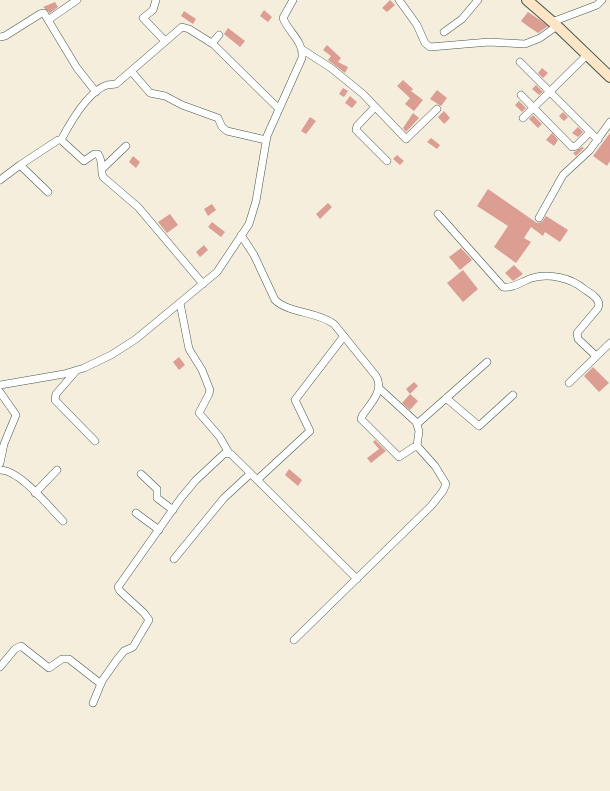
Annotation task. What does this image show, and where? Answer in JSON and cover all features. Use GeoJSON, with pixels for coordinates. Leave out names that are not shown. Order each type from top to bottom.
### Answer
{"type":"FeatureCollection","features":[{"type":"Feature","properties":{"kind":"main road"},"geometry":{"type":"LineString","coordinates":[[526,0],[555,24],[610,77]]}},
{"type":"Feature","properties":{"kind":"street"},"geometry":{"type":"LineString","coordinates":[[48,20],[77,0]]}},
{"type":"Feature","properties":{"kind":"street"},"geometry":{"type":"LineString","coordinates":[[156,0],[153,10],[144,18],[165,41]]}},
{"type":"Feature","properties":{"kind":"street"},"geometry":{"type":"LineString","coordinates":[[293,0],[283,18],[303,50],[331,68],[363,94],[406,139],[437,109]]}},
{"type":"Feature","properties":{"kind":"street"},"geometry":{"type":"LineString","coordinates":[[398,0],[417,24],[425,43],[430,47],[489,42],[525,44],[540,38],[555,24],[597,5],[602,0]]}},
{"type":"Feature","properties":{"kind":"street"},"geometry":{"type":"LineString","coordinates":[[444,32],[462,19],[478,0]]}},
{"type":"Feature","properties":{"kind":"street"},"geometry":{"type":"LineString","coordinates":[[0,37],[5,36],[44,13],[77,68],[96,92]]}},
{"type":"Feature","properties":{"kind":"street"},"geometry":{"type":"LineString","coordinates":[[0,180],[54,142],[61,140],[72,119],[96,92],[107,85],[114,85],[182,27],[189,29],[213,44],[279,110]]}},
{"type":"Feature","properties":{"kind":"street"},"geometry":{"type":"LineString","coordinates":[[213,44],[219,35]]}},
{"type":"Feature","properties":{"kind":"street"},"geometry":{"type":"LineString","coordinates":[[0,385],[76,371],[111,355],[136,339],[217,272],[249,224],[253,214],[266,140],[300,63],[303,50]]}},
{"type":"Feature","properties":{"kind":"street"},"geometry":{"type":"LineString","coordinates":[[523,118],[587,55]]}},
{"type":"Feature","properties":{"kind":"street"},"geometry":{"type":"LineString","coordinates":[[520,62],[598,140]]}},
{"type":"Feature","properties":{"kind":"street"},"geometry":{"type":"LineString","coordinates":[[131,71],[150,93],[165,96],[182,106],[218,118],[222,128],[227,131],[266,140]]}},
{"type":"Feature","properties":{"kind":"street"},"geometry":{"type":"LineString","coordinates":[[521,95],[572,147],[576,146],[590,132]]}},
{"type":"Feature","properties":{"kind":"street"},"geometry":{"type":"LineString","coordinates":[[375,107],[357,126],[356,130],[387,161]]}},
{"type":"Feature","properties":{"kind":"street"},"geometry":{"type":"LineString","coordinates":[[539,218],[563,176],[569,168],[590,150],[610,122]]}},
{"type":"Feature","properties":{"kind":"street"},"geometry":{"type":"LineString","coordinates":[[61,140],[84,161],[94,154],[98,154],[103,177],[138,207],[203,284]]}},
{"type":"Feature","properties":{"kind":"street"},"geometry":{"type":"LineString","coordinates":[[102,169],[126,146]]}},
{"type":"Feature","properties":{"kind":"street"},"geometry":{"type":"LineString","coordinates":[[20,165],[48,192]]}},
{"type":"Feature","properties":{"kind":"street"},"geometry":{"type":"LineString","coordinates":[[438,214],[503,287],[512,287],[532,278],[545,276],[574,283],[597,299],[599,304],[598,308],[577,333],[578,339],[596,356]]}},
{"type":"Feature","properties":{"kind":"street"},"geometry":{"type":"LineString","coordinates":[[241,235],[254,255],[275,300],[290,308],[325,317],[334,324],[376,376],[380,383],[380,389],[362,416],[362,419],[399,457],[417,446]]}},
{"type":"Feature","properties":{"kind":"street"},"geometry":{"type":"LineString","coordinates":[[180,303],[190,349],[202,370],[210,390],[199,413],[219,436],[229,453],[357,579]]}},
{"type":"Feature","properties":{"kind":"street"},"geometry":{"type":"LineString","coordinates":[[257,480],[310,431],[307,422],[295,404],[295,400],[344,336]]}},
{"type":"Feature","properties":{"kind":"street"},"geometry":{"type":"LineString","coordinates":[[569,383],[610,343]]}},
{"type":"Feature","properties":{"kind":"street"},"geometry":{"type":"LineString","coordinates":[[417,424],[487,362]]}},
{"type":"Feature","properties":{"kind":"street"},"geometry":{"type":"LineString","coordinates":[[76,371],[56,394],[55,400],[95,440]]}},
{"type":"Feature","properties":{"kind":"street"},"geometry":{"type":"LineString","coordinates":[[294,640],[431,506],[445,487],[446,484],[439,472],[417,446],[419,430],[417,424],[380,389]]}},
{"type":"Feature","properties":{"kind":"street"},"geometry":{"type":"LineString","coordinates":[[0,392],[16,415],[4,444],[2,468],[25,482],[63,521]]}},
{"type":"Feature","properties":{"kind":"street"},"geometry":{"type":"LineString","coordinates":[[446,398],[479,426],[512,394]]}},
{"type":"Feature","properties":{"kind":"street"},"geometry":{"type":"LineString","coordinates":[[93,703],[101,684],[119,657],[126,650],[133,647],[149,620],[144,613],[120,591],[118,587],[196,480],[225,453],[229,453]]}},
{"type":"Feature","properties":{"kind":"street"},"geometry":{"type":"LineString","coordinates":[[35,493],[57,470]]}},
{"type":"Feature","properties":{"kind":"street"},"geometry":{"type":"LineString","coordinates":[[141,474],[157,489],[157,498],[173,510]]}},
{"type":"Feature","properties":{"kind":"street"},"geometry":{"type":"LineString","coordinates":[[174,559],[224,498],[250,474]]}},
{"type":"Feature","properties":{"kind":"street"},"geometry":{"type":"LineString","coordinates":[[136,513],[159,530]]}},
{"type":"Feature","properties":{"kind":"street"},"geometry":{"type":"LineString","coordinates":[[0,667],[15,649],[21,646],[49,668],[62,659],[69,659],[101,684]]}},
{"type":"Feature","properties":{"kind":"building"},"geometry":{"type":"Polygon","coordinates":[[[390,0],[395,5],[387,12],[382,8],[390,0]]]}},
{"type":"Feature","properties":{"kind":"building"},"geometry":{"type":"Polygon","coordinates":[[[55,2],[58,7],[50,13],[43,7],[55,2]]]}},
{"type":"Feature","properties":{"kind":"building"},"geometry":{"type":"Polygon","coordinates":[[[264,10],[272,17],[268,22],[260,16],[264,10]]]}},
{"type":"Feature","properties":{"kind":"building"},"geometry":{"type":"Polygon","coordinates":[[[184,11],[196,19],[193,24],[181,16],[184,11]]]}},
{"type":"Feature","properties":{"kind":"building"},"geometry":{"type":"Polygon","coordinates":[[[528,12],[548,26],[538,33],[529,27],[521,21],[528,12]]]}},
{"type":"Feature","properties":{"kind":"building"},"geometry":{"type":"Polygon","coordinates":[[[228,28],[245,41],[240,47],[224,34],[228,28]]]}},
{"type":"Feature","properties":{"kind":"building"},"geometry":{"type":"Polygon","coordinates":[[[327,45],[341,58],[338,62],[348,67],[345,73],[328,60],[331,56],[323,50],[327,45]]]}},
{"type":"Feature","properties":{"kind":"building"},"geometry":{"type":"Polygon","coordinates":[[[542,68],[548,73],[543,78],[538,73],[542,68]]]}},
{"type":"Feature","properties":{"kind":"building"},"geometry":{"type":"Polygon","coordinates":[[[403,80],[413,89],[411,91],[423,100],[414,111],[405,104],[410,98],[397,86],[403,80]]]}},
{"type":"Feature","properties":{"kind":"building"},"geometry":{"type":"Polygon","coordinates":[[[536,85],[543,92],[539,95],[532,89],[536,85]]]}},
{"type":"Feature","properties":{"kind":"building"},"geometry":{"type":"Polygon","coordinates":[[[343,88],[348,91],[344,97],[339,94],[343,88]]]}},
{"type":"Feature","properties":{"kind":"building"},"geometry":{"type":"Polygon","coordinates":[[[437,90],[447,98],[441,106],[430,99],[437,90]]]}},
{"type":"Feature","properties":{"kind":"building"},"geometry":{"type":"Polygon","coordinates":[[[350,96],[357,102],[352,108],[345,103],[350,96]]]}},
{"type":"Feature","properties":{"kind":"building"},"geometry":{"type":"Polygon","coordinates":[[[519,101],[526,108],[522,112],[515,105],[519,101]]]}},
{"type":"Feature","properties":{"kind":"building"},"geometry":{"type":"Polygon","coordinates":[[[444,111],[450,118],[444,124],[438,117],[444,111]]]}},
{"type":"Feature","properties":{"kind":"building"},"geometry":{"type":"Polygon","coordinates":[[[563,112],[568,117],[564,121],[559,116],[563,112]]]}},
{"type":"Feature","properties":{"kind":"building"},"geometry":{"type":"Polygon","coordinates":[[[413,113],[419,118],[406,132],[403,128],[413,113]]]}},
{"type":"Feature","properties":{"kind":"building"},"geometry":{"type":"Polygon","coordinates":[[[533,115],[542,124],[538,128],[529,119],[533,115]]]}},
{"type":"Feature","properties":{"kind":"building"},"geometry":{"type":"Polygon","coordinates":[[[310,117],[316,121],[306,134],[301,131],[310,117]]]}},
{"type":"Feature","properties":{"kind":"building"},"geometry":{"type":"Polygon","coordinates":[[[578,127],[583,132],[578,137],[572,133],[578,127]]]}},
{"type":"Feature","properties":{"kind":"building"},"geometry":{"type":"Polygon","coordinates":[[[552,133],[558,140],[554,146],[546,140],[552,133]]]}},
{"type":"Feature","properties":{"kind":"building"},"geometry":{"type":"Polygon","coordinates":[[[610,133],[610,161],[607,166],[593,156],[610,133]]]}},
{"type":"Feature","properties":{"kind":"building"},"geometry":{"type":"Polygon","coordinates":[[[431,138],[440,145],[437,149],[427,142],[431,138]]]}},
{"type":"Feature","properties":{"kind":"building"},"geometry":{"type":"Polygon","coordinates":[[[582,147],[584,148],[576,156],[573,153],[582,147]]]}},
{"type":"Feature","properties":{"kind":"building"},"geometry":{"type":"Polygon","coordinates":[[[397,155],[404,161],[400,165],[393,159],[397,155]]]}},
{"type":"Feature","properties":{"kind":"building"},"geometry":{"type":"Polygon","coordinates":[[[133,156],[140,162],[136,168],[129,162],[133,156]]]}},
{"type":"Feature","properties":{"kind":"building"},"geometry":{"type":"Polygon","coordinates":[[[488,189],[537,223],[542,222],[546,216],[568,230],[560,242],[545,232],[543,236],[531,227],[524,238],[531,242],[516,263],[494,247],[508,226],[477,206],[488,189]]]}},
{"type":"Feature","properties":{"kind":"building"},"geometry":{"type":"Polygon","coordinates":[[[328,203],[332,207],[320,219],[316,214],[328,203]]]}},
{"type":"Feature","properties":{"kind":"building"},"geometry":{"type":"Polygon","coordinates":[[[212,204],[216,210],[208,216],[204,209],[212,204]]]}},
{"type":"Feature","properties":{"kind":"building"},"geometry":{"type":"Polygon","coordinates":[[[170,214],[178,225],[167,233],[158,222],[170,214]]]}},
{"type":"Feature","properties":{"kind":"building"},"geometry":{"type":"Polygon","coordinates":[[[212,222],[225,232],[221,237],[208,227],[212,222]]]}},
{"type":"Feature","properties":{"kind":"building"},"geometry":{"type":"Polygon","coordinates":[[[204,245],[208,250],[200,257],[196,252],[204,245]]]}},
{"type":"Feature","properties":{"kind":"building"},"geometry":{"type":"Polygon","coordinates":[[[461,248],[472,260],[460,270],[449,257],[461,248]]]}},
{"type":"Feature","properties":{"kind":"building"},"geometry":{"type":"Polygon","coordinates":[[[514,265],[523,274],[513,281],[505,273],[514,265]]]}},
{"type":"Feature","properties":{"kind":"building"},"geometry":{"type":"Polygon","coordinates":[[[463,270],[478,289],[463,302],[447,283],[463,270]]]}},
{"type":"Feature","properties":{"kind":"building"},"geometry":{"type":"Polygon","coordinates":[[[179,357],[185,365],[179,370],[173,362],[179,357]]]}},
{"type":"Feature","properties":{"kind":"building"},"geometry":{"type":"Polygon","coordinates":[[[593,367],[609,383],[599,392],[584,376],[593,367]]]}},
{"type":"Feature","properties":{"kind":"building"},"geometry":{"type":"Polygon","coordinates":[[[414,382],[418,386],[410,394],[406,389],[414,382]]]}},
{"type":"Feature","properties":{"kind":"building"},"geometry":{"type":"Polygon","coordinates":[[[410,394],[418,401],[410,410],[402,403],[410,394]]]}},
{"type":"Feature","properties":{"kind":"building"},"geometry":{"type":"Polygon","coordinates":[[[375,440],[386,451],[371,463],[367,458],[379,449],[373,442],[375,440]]]}},
{"type":"Feature","properties":{"kind":"building"},"geometry":{"type":"Polygon","coordinates":[[[289,469],[302,480],[298,486],[285,475],[289,469]]]}}]}
